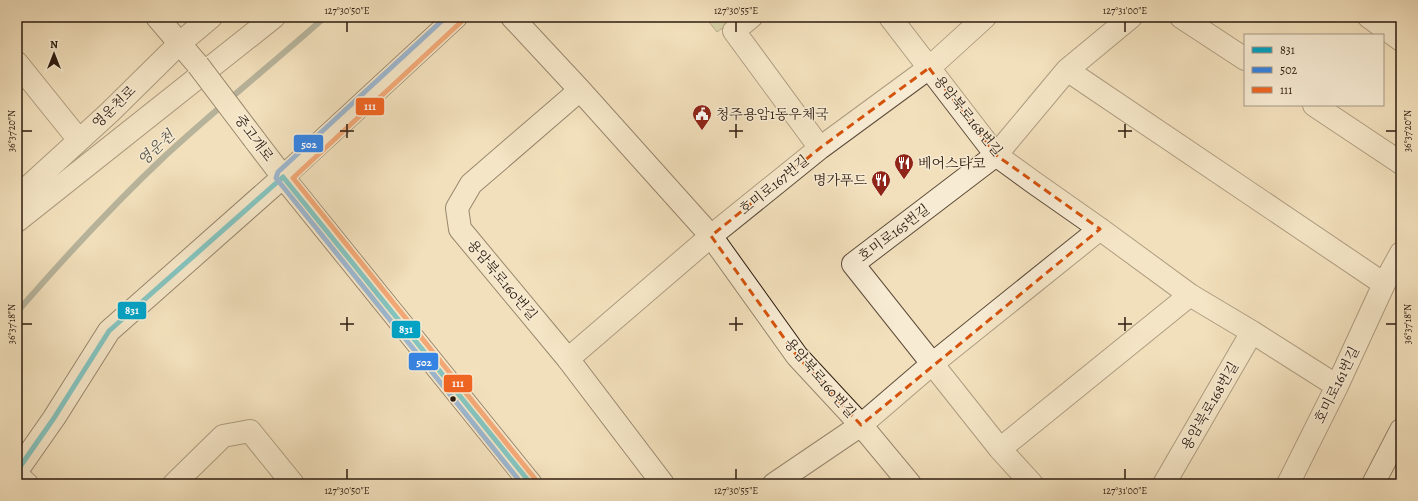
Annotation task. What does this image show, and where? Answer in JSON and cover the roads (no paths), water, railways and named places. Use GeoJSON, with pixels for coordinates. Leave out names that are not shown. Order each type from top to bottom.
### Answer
{"type":"FeatureCollection","features":[{"type":"Feature","properties":{"kind":"street","name":"중고개로"},"geometry":{"type":"LineString","coordinates":[[157,17],[198,65],[283,177],[531,484]]}},
{"type":"Feature","properties":{"kind":"street","name":"영운천로"},"geometry":{"type":"LineString","coordinates":[[17,197],[110,112],[180,43],[211,17]]}},
{"type":"Feature","properties":{"kind":"street"},"geometry":{"type":"LineString","coordinates":[[17,221],[274,17]]}},
{"type":"Feature","properties":{"kind":"street"},"geometry":{"type":"LineString","coordinates":[[17,471],[54,418],[109,331],[283,177],[456,17]]}},
{"type":"Feature","properties":{"kind":"street","name":"용암북로160번길"},"geometry":{"type":"LineString","coordinates":[[512,17],[580,90],[711,236],[797,356],[862,425],[910,484]]}},
{"type":"Feature","properties":{"kind":"street"},"geometry":{"type":"LineString","coordinates":[[751,17],[734,32],[820,148]]}},
{"type":"Feature","properties":{"kind":"street","name":"용암북로168번길"},"geometry":{"type":"LineString","coordinates":[[890,17],[996,154],[1190,295],[1337,386]]}},
{"type":"Feature","properties":{"kind":"street","name":"호미로167번길"},"geometry":{"type":"LineString","coordinates":[[568,359],[711,236],[820,148],[929,68],[985,17]]}},
{"type":"Feature","properties":{"kind":"street","name":"호미로165번길"},"geometry":{"type":"LineString","coordinates":[[1032,484],[1000,449],[853,264],[996,154],[1067,70],[1131,17]]}},
{"type":"Feature","properties":{"kind":"street"},"geometry":{"type":"LineString","coordinates":[[1181,17],[1244,58]]}},
{"type":"Feature","properties":{"kind":"street"},"geometry":{"type":"LineString","coordinates":[[1369,17],[1401,40]]}},
{"type":"Feature","properties":{"kind":"street"},"geometry":{"type":"LineString","coordinates":[[17,63],[79,140]]}},
{"type":"Feature","properties":{"kind":"street"},"geometry":{"type":"LineString","coordinates":[[1067,70],[1384,284]]}},
{"type":"Feature","properties":{"kind":"street","name":"용암북로160번길"},"geometry":{"type":"LineString","coordinates":[[580,90],[471,184],[457,208],[460,229],[568,359],[662,484]]}},
{"type":"Feature","properties":{"kind":"street"},"geometry":{"type":"LineString","coordinates":[[1316,106],[1401,162]]}},
{"type":"Feature","properties":{"kind":"street"},"geometry":{"type":"LineString","coordinates":[[862,425],[932,364],[1100,229]]}},
{"type":"Feature","properties":{"kind":"street","name":"호미로161번길"},"geometry":{"type":"LineString","coordinates":[[1288,484],[1337,386],[1384,284],[1401,253]]}},
{"type":"Feature","properties":{"kind":"street"},"geometry":{"type":"LineString","coordinates":[[1000,449],[1190,295]]}},
{"type":"Feature","properties":{"kind":"street","name":"용암북로168번길"},"geometry":{"type":"LineString","coordinates":[[1166,482],[1252,332]]}},
{"type":"Feature","properties":{"kind":"street","name":"용암북로160번길"},"geometry":{"type":"LineString","coordinates":[[774,484],[862,425]]}},
{"type":"Feature","properties":{"kind":"street"},"geometry":{"type":"LineString","coordinates":[[1373,484],[1401,430]]}},
{"type":"Feature","properties":{"kind":"street"},"geometry":{"type":"LineString","coordinates":[[174,484],[223,436],[250,431],[293,484]]}},
{"type":"Feature","properties":{"kind":"street"},"geometry":{"type":"LineString","coordinates":[[1388,484],[1401,458]]}},
{"type":"Feature","properties":{"kind":"street"},"geometry":{"type":"LineString","coordinates":[[17,475],[27,484]]}},
{"type":"Feature","properties":{"kind":"waterway","name":"영운천"},"geometry":{"type":"LineString","coordinates":[[17,312],[89,232],[165,156],[325,17]]}},
{"type":"Feature","properties":{"kind":"place","name":"청주용암1동우체국"},"geometry":{"type":"Point","coordinates":[702,131]}},
{"type":"Feature","properties":{"kind":"place","name":"베어스타코"},"geometry":{"type":"Point","coordinates":[904,180]}},
{"type":"Feature","properties":{"kind":"place","name":"명가푸드"},"geometry":{"type":"Point","coordinates":[881,197]}}]}
